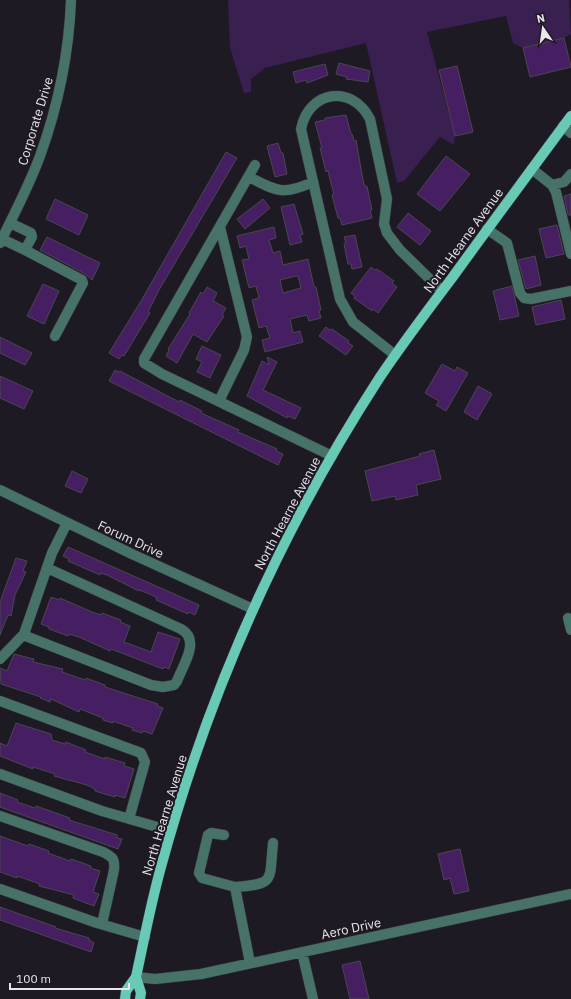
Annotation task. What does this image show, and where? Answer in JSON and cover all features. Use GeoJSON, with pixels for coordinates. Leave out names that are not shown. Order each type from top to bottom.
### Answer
{"type":"FeatureCollection","features":[{"type":"Feature","properties":{"kind":"main road","name":"North Hearne Avenue"},"geometry":{"type":"LineString","coordinates":[[124,999],[126,991],[136,977],[171,831],[202,735],[253,609],[296,522],[332,456],[395,355],[532,168],[567,130],[571,116]]}},
{"type":"Feature","properties":{"kind":"main road","name":"North Hearne Avenue"},"geometry":{"type":"LineString","coordinates":[[136,977],[141,994],[140,999]]}},
{"type":"Feature","properties":{"kind":"street","name":"Corporate Drive"},"geometry":{"type":"LineString","coordinates":[[1,241],[39,157],[53,112],[66,52],[70,0]]}},
{"type":"Feature","properties":{"kind":"street"},"geometry":{"type":"LineString","coordinates":[[395,355],[354,322],[340,299],[301,129],[303,119],[314,104],[326,97],[336,96],[352,99],[366,111],[370,119],[387,199],[384,224],[387,233],[400,250],[442,291]]}},
{"type":"Feature","properties":{"kind":"street"},"geometry":{"type":"LineString","coordinates":[[255,165],[144,359],[148,366],[162,374],[332,456]]}},
{"type":"Feature","properties":{"kind":"street"},"geometry":{"type":"LineString","coordinates":[[532,168],[552,185],[556,192],[571,254]]}},
{"type":"Feature","properties":{"kind":"street"},"geometry":{"type":"LineString","coordinates":[[552,185],[564,182],[571,174]]}},
{"type":"Feature","properties":{"kind":"street"},"geometry":{"type":"LineString","coordinates":[[249,177],[276,191],[284,192],[301,188],[313,182]]}},
{"type":"Feature","properties":{"kind":"street"},"geometry":{"type":"LineString","coordinates":[[10,223],[31,233],[32,237],[25,250]]}},
{"type":"Feature","properties":{"kind":"street"},"geometry":{"type":"LineString","coordinates":[[219,401],[244,350],[247,337],[220,227]]}},
{"type":"Feature","properties":{"kind":"street"},"geometry":{"type":"LineString","coordinates":[[488,229],[507,243],[520,293],[524,298],[531,299],[571,291]]}},
{"type":"Feature","properties":{"kind":"street"},"geometry":{"type":"LineString","coordinates":[[1,241],[25,250],[82,280],[83,283],[55,336]]}},
{"type":"Feature","properties":{"kind":"street","name":"Forum Drive"},"geometry":{"type":"LineString","coordinates":[[0,490],[67,523],[253,609]]}},
{"type":"Feature","properties":{"kind":"street"},"geometry":{"type":"LineString","coordinates":[[0,659],[23,636],[54,547],[67,523]]}},
{"type":"Feature","properties":{"kind":"street"},"geometry":{"type":"LineString","coordinates":[[23,636],[151,685],[163,687],[174,684],[177,681],[191,645],[189,635],[181,628],[47,568]]}},
{"type":"Feature","properties":{"kind":"street"},"geometry":{"type":"LineString","coordinates":[[568,618],[571,630]]}},
{"type":"Feature","properties":{"kind":"street"},"geometry":{"type":"LineString","coordinates":[[0,701],[141,753],[145,762],[129,819]]}},
{"type":"Feature","properties":{"kind":"street"},"geometry":{"type":"LineString","coordinates":[[0,774],[102,811],[171,831]]}},
{"type":"Feature","properties":{"kind":"street"},"geometry":{"type":"LineString","coordinates":[[0,816],[104,852],[113,857],[115,861],[114,870],[102,924]]}},
{"type":"Feature","properties":{"kind":"street"},"geometry":{"type":"LineString","coordinates":[[224,835],[211,833],[208,835],[198,873],[202,878],[235,887],[259,886],[267,881],[270,874],[273,843]]}},
{"type":"Feature","properties":{"kind":"street"},"geometry":{"type":"LineString","coordinates":[[235,887],[250,963]]}},
{"type":"Feature","properties":{"kind":"street"},"geometry":{"type":"LineString","coordinates":[[0,889],[102,924],[145,936]]}},
{"type":"Feature","properties":{"kind":"street","name":"Aero Drive"},"geometry":{"type":"LineString","coordinates":[[136,977],[155,979],[186,976],[571,894]]}},
{"type":"Feature","properties":{"kind":"street"},"geometry":{"type":"LineString","coordinates":[[302,952],[313,999]]}},
{"type":"Feature","properties":{"kind":"shaded area"},"geometry":{"type":"Polygon","coordinates":[[[228,0],[569,0],[571,34],[564,38],[523,48],[513,43],[506,16],[427,32],[455,136],[454,145],[440,137],[404,181],[397,183],[366,43],[265,68],[251,79],[251,92],[244,93],[230,48],[228,0]]]}},
{"type":"Feature","properties":{"kind":"building"},"geometry":{"type":"Polygon","coordinates":[[[564,38],[571,67],[530,77],[523,48],[564,38]]]}},
{"type":"Feature","properties":{"kind":"building"},"geometry":{"type":"Polygon","coordinates":[[[339,63],[370,71],[368,82],[346,79],[347,77],[336,74],[339,63]]]}},
{"type":"Feature","properties":{"kind":"building"},"geometry":{"type":"Polygon","coordinates":[[[325,64],[328,75],[307,83],[306,80],[296,83],[293,72],[325,64]]]}},
{"type":"Feature","properties":{"kind":"building"},"geometry":{"type":"Polygon","coordinates":[[[457,66],[473,132],[455,136],[439,70],[457,66]]]}},
{"type":"Feature","properties":{"kind":"building"},"geometry":{"type":"Polygon","coordinates":[[[346,115],[351,134],[354,141],[356,140],[363,180],[365,187],[367,186],[372,210],[370,210],[372,218],[342,225],[340,218],[338,218],[332,195],[334,194],[328,171],[326,172],[320,148],[322,148],[315,122],[325,120],[325,118],[346,115]]]}},
{"type":"Feature","properties":{"kind":"building"},"geometry":{"type":"Polygon","coordinates":[[[278,143],[281,153],[283,153],[287,174],[275,177],[267,146],[278,143]]]}},
{"type":"Feature","properties":{"kind":"building"},"geometry":{"type":"Polygon","coordinates":[[[226,152],[237,158],[159,290],[148,312],[150,313],[124,356],[122,355],[119,359],[109,353],[141,301],[226,152]]]}},
{"type":"Feature","properties":{"kind":"building"},"geometry":{"type":"Polygon","coordinates":[[[446,156],[470,174],[440,211],[417,194],[446,156]]]}},
{"type":"Feature","properties":{"kind":"building"},"geometry":{"type":"Polygon","coordinates":[[[571,194],[571,215],[568,215],[564,196],[571,194]]]}},
{"type":"Feature","properties":{"kind":"building"},"geometry":{"type":"Polygon","coordinates":[[[55,199],[88,215],[79,235],[46,219],[55,199]]]}},
{"type":"Feature","properties":{"kind":"building"},"geometry":{"type":"Polygon","coordinates":[[[263,199],[270,208],[245,229],[237,219],[263,199]]]}},
{"type":"Feature","properties":{"kind":"building"},"geometry":{"type":"Polygon","coordinates":[[[294,204],[303,234],[300,235],[302,242],[290,245],[281,207],[294,204]]]}},
{"type":"Feature","properties":{"kind":"building"},"geometry":{"type":"Polygon","coordinates":[[[408,213],[431,231],[420,245],[397,227],[408,213]]]}},
{"type":"Feature","properties":{"kind":"building"},"geometry":{"type":"Polygon","coordinates":[[[557,225],[564,254],[546,258],[539,229],[557,225]]]}},
{"type":"Feature","properties":{"kind":"building"},"geometry":{"type":"Polygon","coordinates":[[[274,227],[276,238],[269,240],[273,253],[280,251],[283,265],[308,259],[314,287],[316,287],[321,310],[319,311],[321,318],[309,321],[307,315],[290,319],[293,333],[300,331],[303,342],[265,352],[262,340],[270,338],[266,326],[259,328],[252,300],[259,298],[256,286],[249,288],[242,260],[249,259],[246,246],[240,248],[237,236],[274,227]],[[298,276],[280,280],[283,293],[301,288],[298,276]]]}},
{"type":"Feature","properties":{"kind":"building"},"geometry":{"type":"Polygon","coordinates":[[[355,235],[362,267],[352,269],[351,264],[348,264],[344,237],[355,235]]]}},
{"type":"Feature","properties":{"kind":"building"},"geometry":{"type":"Polygon","coordinates":[[[47,237],[100,263],[92,280],[85,274],[40,250],[47,237]]]}},
{"type":"Feature","properties":{"kind":"building"},"geometry":{"type":"Polygon","coordinates":[[[535,256],[541,285],[526,289],[518,260],[535,256]]]}},
{"type":"Feature","properties":{"kind":"building"},"geometry":{"type":"Polygon","coordinates":[[[371,267],[375,270],[377,269],[394,281],[392,283],[397,287],[378,313],[373,309],[372,311],[354,298],[355,296],[351,293],[371,267]]]}},
{"type":"Feature","properties":{"kind":"building"},"geometry":{"type":"Polygon","coordinates":[[[43,284],[59,291],[44,324],[27,316],[43,284]]]}},
{"type":"Feature","properties":{"kind":"building"},"geometry":{"type":"Polygon","coordinates":[[[512,286],[519,316],[500,320],[493,291],[512,286]]]}},
{"type":"Feature","properties":{"kind":"building"},"geometry":{"type":"Polygon","coordinates":[[[207,287],[217,293],[213,301],[226,308],[222,315],[224,316],[207,342],[193,334],[177,363],[166,356],[169,350],[168,349],[190,314],[189,313],[201,292],[203,294],[207,287]]]}},
{"type":"Feature","properties":{"kind":"building"},"geometry":{"type":"Polygon","coordinates":[[[561,300],[565,319],[536,325],[532,307],[561,300]]]}},
{"type":"Feature","properties":{"kind":"building"},"geometry":{"type":"Polygon","coordinates":[[[326,327],[330,330],[332,329],[349,341],[348,343],[353,346],[346,355],[319,336],[326,327]]]}},
{"type":"Feature","properties":{"kind":"building"},"geometry":{"type":"Polygon","coordinates":[[[0,337],[32,353],[25,365],[0,353],[0,337]]]}},
{"type":"Feature","properties":{"kind":"building"},"geometry":{"type":"Polygon","coordinates":[[[202,346],[221,355],[210,378],[197,372],[202,362],[196,359],[202,346]]]}},
{"type":"Feature","properties":{"kind":"building"},"geometry":{"type":"Polygon","coordinates":[[[267,357],[277,362],[263,390],[301,408],[295,419],[288,416],[287,418],[247,396],[262,361],[269,365],[267,357]]]}},
{"type":"Feature","properties":{"kind":"building"},"geometry":{"type":"Polygon","coordinates":[[[442,364],[455,371],[457,367],[468,373],[446,411],[436,405],[439,401],[425,393],[442,364]]]}},
{"type":"Feature","properties":{"kind":"building"},"geometry":{"type":"Polygon","coordinates":[[[115,370],[120,371],[179,402],[180,400],[202,411],[201,413],[239,430],[238,432],[277,449],[276,451],[283,454],[278,465],[109,381],[115,370]]]}},
{"type":"Feature","properties":{"kind":"building"},"geometry":{"type":"Polygon","coordinates":[[[0,376],[33,391],[24,409],[0,398],[0,376]]]}},
{"type":"Feature","properties":{"kind":"building"},"geometry":{"type":"Polygon","coordinates":[[[478,386],[492,394],[477,420],[464,412],[478,386]]]}},
{"type":"Feature","properties":{"kind":"building"},"geometry":{"type":"Polygon","coordinates":[[[434,450],[441,479],[416,485],[418,495],[396,500],[395,496],[372,501],[365,471],[420,456],[419,454],[434,450]]]}},
{"type":"Feature","properties":{"kind":"building"},"geometry":{"type":"Polygon","coordinates":[[[72,471],[88,479],[81,493],[65,486],[72,471]]]}},
{"type":"Feature","properties":{"kind":"building"},"geometry":{"type":"Polygon","coordinates":[[[68,547],[199,605],[195,615],[189,612],[188,614],[156,600],[157,598],[152,595],[139,591],[107,575],[101,573],[100,575],[68,561],[69,559],[63,556],[68,547]]]}},
{"type":"Feature","properties":{"kind":"building"},"geometry":{"type":"Polygon","coordinates":[[[16,558],[27,561],[23,571],[26,572],[15,595],[11,616],[8,615],[0,635],[0,602],[16,558]]]}},
{"type":"Feature","properties":{"kind":"building"},"geometry":{"type":"Polygon","coordinates":[[[51,597],[59,600],[60,598],[92,612],[101,615],[102,613],[121,620],[120,622],[130,626],[124,642],[151,652],[158,632],[180,639],[169,669],[164,667],[163,669],[111,649],[110,651],[79,637],[69,634],[68,636],[49,629],[49,627],[41,624],[51,597]]]}},
{"type":"Feature","properties":{"kind":"building"},"geometry":{"type":"Polygon","coordinates":[[[14,654],[34,659],[33,662],[63,669],[62,672],[85,680],[86,678],[105,685],[105,687],[158,704],[157,706],[163,708],[152,734],[132,730],[133,728],[113,721],[113,723],[103,720],[103,718],[80,709],[79,712],[51,699],[50,702],[40,698],[41,697],[1,684],[0,668],[7,671],[14,654]]]}},
{"type":"Feature","properties":{"kind":"building"},"geometry":{"type":"Polygon","coordinates":[[[16,723],[51,734],[52,740],[65,744],[66,742],[86,750],[85,752],[105,759],[105,757],[125,763],[124,766],[134,769],[125,798],[115,795],[115,797],[95,791],[95,789],[87,785],[54,776],[55,774],[33,767],[33,769],[0,756],[0,743],[7,746],[16,723]]]}},
{"type":"Feature","properties":{"kind":"building"},"geometry":{"type":"Polygon","coordinates":[[[0,793],[18,800],[17,802],[35,808],[36,806],[70,818],[69,820],[117,835],[117,838],[122,839],[118,849],[0,807],[0,793]]]}},
{"type":"Feature","properties":{"kind":"building"},"geometry":{"type":"Polygon","coordinates":[[[0,836],[28,846],[29,844],[49,851],[48,853],[70,861],[71,859],[100,871],[93,892],[99,894],[94,906],[73,898],[74,895],[39,886],[40,884],[0,872],[0,836]]]}},
{"type":"Feature","properties":{"kind":"building"},"geometry":{"type":"Polygon","coordinates":[[[460,849],[469,891],[454,894],[450,878],[444,880],[438,854],[460,849]]]}},
{"type":"Feature","properties":{"kind":"building"},"geometry":{"type":"Polygon","coordinates":[[[0,907],[56,927],[55,928],[89,938],[89,940],[94,943],[91,952],[0,920],[0,907]]]}},
{"type":"Feature","properties":{"kind":"building"},"geometry":{"type":"Polygon","coordinates":[[[360,961],[369,999],[350,999],[342,965],[360,961]]]}}]}
